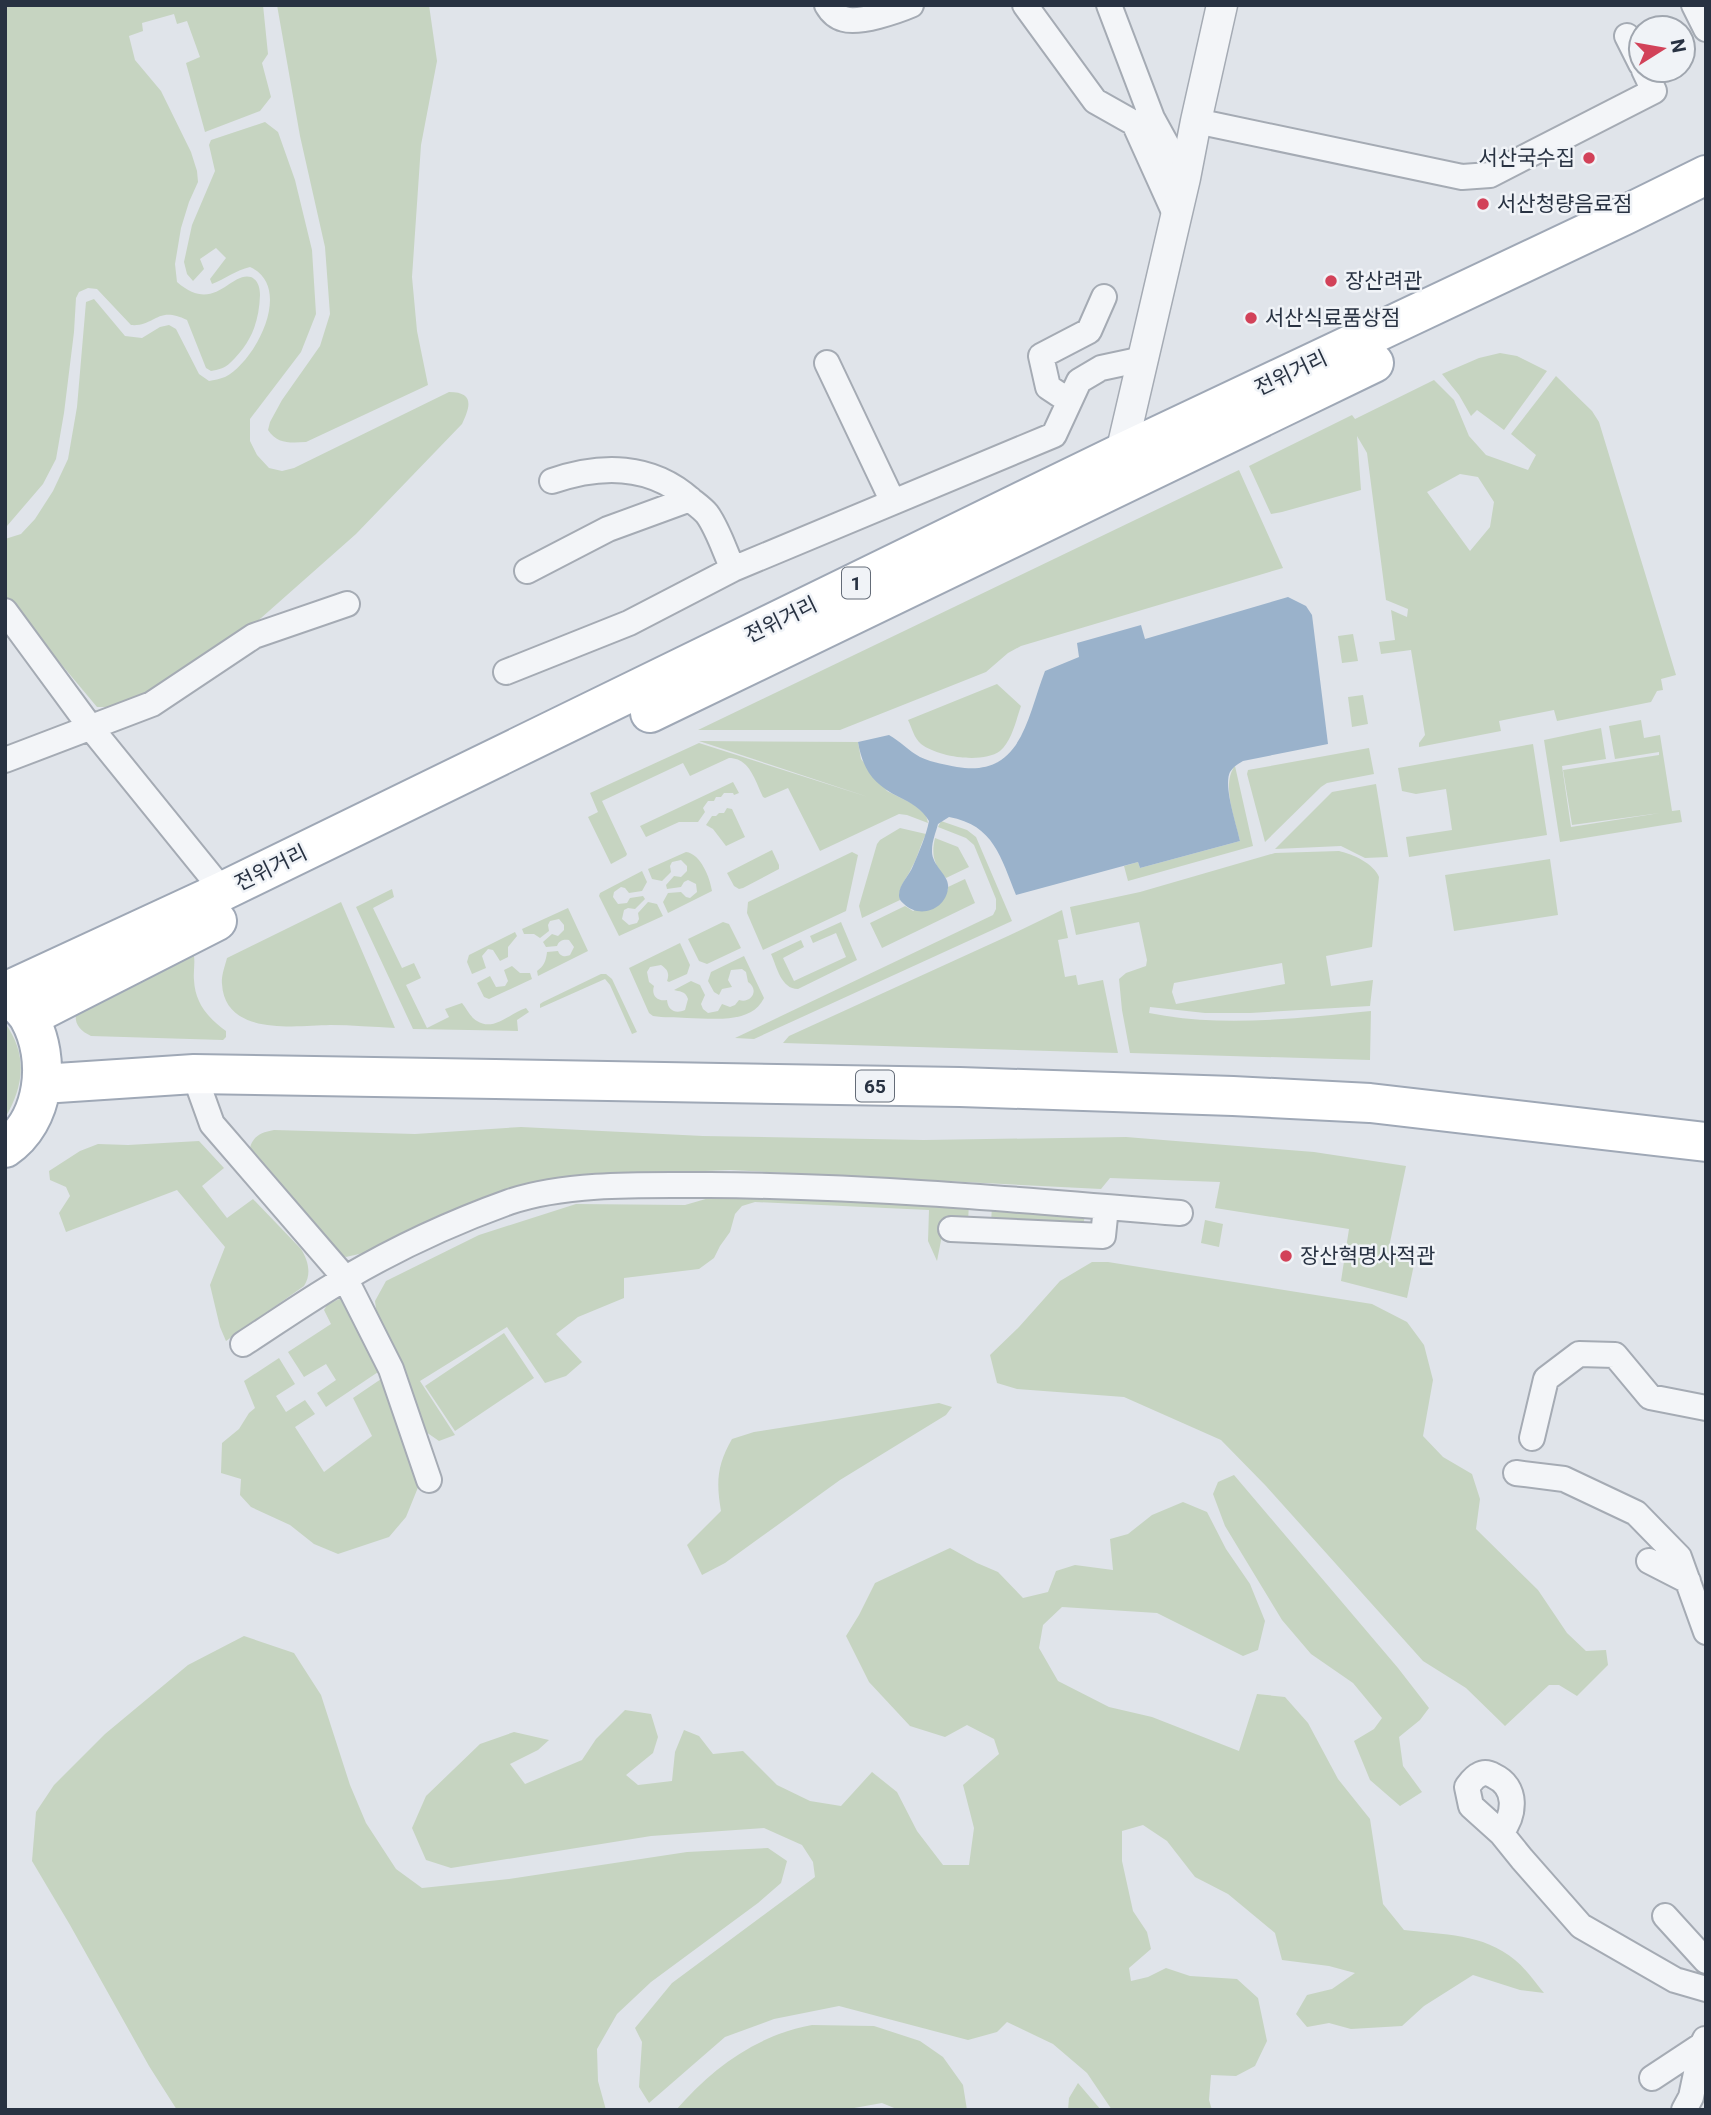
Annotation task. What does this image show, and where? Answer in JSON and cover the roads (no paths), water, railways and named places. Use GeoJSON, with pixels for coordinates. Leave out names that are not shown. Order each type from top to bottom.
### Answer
{"type":"FeatureCollection","features":[{"type":"Feature","properties":{"kind":"main road","name":"전위거리"},"geometry":{"type":"LineString","coordinates":[[14,1000],[223,891],[1121,453],[1625,215],[1706,174]]}},
{"type":"Feature","properties":{"kind":"main road","name":"전위거리"},"geometry":{"type":"LineString","coordinates":[[14,1000],[233,913],[1706,203]]}},
{"type":"Feature","properties":{"kind":"main road"},"geometry":{"type":"LineString","coordinates":[[5,1148],[13,1143],[33,1116],[42,1084],[41,1049],[14,1000]]}},
{"type":"Feature","properties":{"kind":"main road","name":"65"},"geometry":{"type":"LineString","coordinates":[[42,1084],[194,1074],[946,1087],[1247,1097],[1370,1103],[1706,1142]]}},
{"type":"Feature","properties":{"kind":"street"},"geometry":{"type":"LineString","coordinates":[[827,5],[832,13],[846,20],[890,14],[911,5]]}},
{"type":"Feature","properties":{"kind":"street"},"geometry":{"type":"LineString","coordinates":[[1025,5],[1095,101],[1134,123],[1176,216]]}},
{"type":"Feature","properties":{"kind":"street"},"geometry":{"type":"LineString","coordinates":[[1109,5],[1152,118],[1185,178]]}},
{"type":"Feature","properties":{"kind":"street"},"geometry":{"type":"LineString","coordinates":[[1121,453],[1222,5]]}},
{"type":"Feature","properties":{"kind":"street"},"geometry":{"type":"LineString","coordinates":[[1694,5],[1706,29]]}},
{"type":"Feature","properties":{"kind":"street"},"geometry":{"type":"LineString","coordinates":[[1195,121],[1462,177],[1490,175],[1654,91],[1651,84]]}},
{"type":"Feature","properties":{"kind":"street"},"geometry":{"type":"LineString","coordinates":[[1069,401],[1048,387],[1041,356],[1088,331],[1104,297]]}},
{"type":"Feature","properties":{"kind":"street"},"geometry":{"type":"LineString","coordinates":[[506,672],[629,623],[733,569],[1054,435],[1079,381],[1101,368],[1143,359]]}},
{"type":"Feature","properties":{"kind":"street"},"geometry":{"type":"LineString","coordinates":[[827,363],[893,502]]}},
{"type":"Feature","properties":{"kind":"street"},"geometry":{"type":"LineString","coordinates":[[552,481],[576,473],[634,471],[679,489],[707,514],[733,569]]}},
{"type":"Feature","properties":{"kind":"street"},"geometry":{"type":"LineString","coordinates":[[527,571],[608,529],[690,499]]}},
{"type":"Feature","properties":{"kind":"street"},"geometry":{"type":"LineString","coordinates":[[5,760],[152,704],[254,636],[346,604]]}},
{"type":"Feature","properties":{"kind":"street"},"geometry":{"type":"LineString","coordinates":[[5,611],[91,728],[223,891]]}},
{"type":"Feature","properties":{"kind":"street"},"geometry":{"type":"LineString","coordinates":[[194,1074],[212,1124],[345,1278],[391,1369],[429,1480]]}},
{"type":"Feature","properties":{"kind":"street"},"geometry":{"type":"LineString","coordinates":[[243,1344],[345,1278],[416,1240],[511,1202],[565,1189],[674,1185],[802,1186],[982,1196],[1180,1213]]}},
{"type":"Feature","properties":{"kind":"street"},"geometry":{"type":"LineString","coordinates":[[951,1229],[1103,1236],[1106,1207]]}},
{"type":"Feature","properties":{"kind":"street"},"geometry":{"type":"LineString","coordinates":[[1532,1438],[1546,1379],[1579,1354],[1615,1355],[1650,1397],[1706,1408]]}},
{"type":"Feature","properties":{"kind":"street"},"geometry":{"type":"LineString","coordinates":[[1516,1474],[1564,1479],[1636,1513],[1679,1556],[1706,1632]]}},
{"type":"Feature","properties":{"kind":"street"},"geometry":{"type":"LineString","coordinates":[[1649,1561],[1688,1581]]}},
{"type":"Feature","properties":{"kind":"street"},"geometry":{"type":"LineString","coordinates":[[1501,1833],[1581,1926],[1675,1980],[1706,1990]]}},
{"type":"Feature","properties":{"kind":"street"},"geometry":{"type":"LineString","coordinates":[[1665,1916],[1706,1961]]}},
{"type":"Feature","properties":{"kind":"street"},"geometry":{"type":"LineString","coordinates":[[1652,2078],[1704,2042]]}},
{"type":"Feature","properties":{"kind":"street"},"geometry":{"type":"LineString","coordinates":[[1684,2110],[1704,2042]]}},
{"type":"Feature","properties":{"kind":"water"},"geometry":{"type":"Polygon","coordinates":[[[1288,597],[1306,606],[1312,615],[1328,744],[1243,761],[1230,772],[1228,787],[1240,841],[1140,868],[1138,862],[1016,895],[1000,856],[986,835],[964,821],[949,817],[938,824],[932,850],[934,861],[948,883],[946,896],[937,907],[924,911],[910,909],[900,900],[901,887],[915,861],[929,821],[916,807],[876,781],[866,768],[858,742],[889,735],[916,755],[933,762],[979,768],[996,763],[1009,754],[1019,740],[1045,671],[1079,657],[1077,643],[1141,625],[1145,639],[1288,597]]]}},
{"type":"Feature","properties":{"kind":"place","name":"서산국수집"},"geometry":{"type":"Point","coordinates":[1589,158]}},
{"type":"Feature","properties":{"kind":"place","name":"서산청량음료점"},"geometry":{"type":"Point","coordinates":[1483,204]}},
{"type":"Feature","properties":{"kind":"place","name":"장산려관"},"geometry":{"type":"Point","coordinates":[1331,281]}},
{"type":"Feature","properties":{"kind":"place","name":"서산식료품상점"},"geometry":{"type":"Point","coordinates":[1251,318]}},
{"type":"Feature","properties":{"kind":"place","name":"장산혁명사적관"},"geometry":{"type":"Point","coordinates":[1286,1256]}}]}
